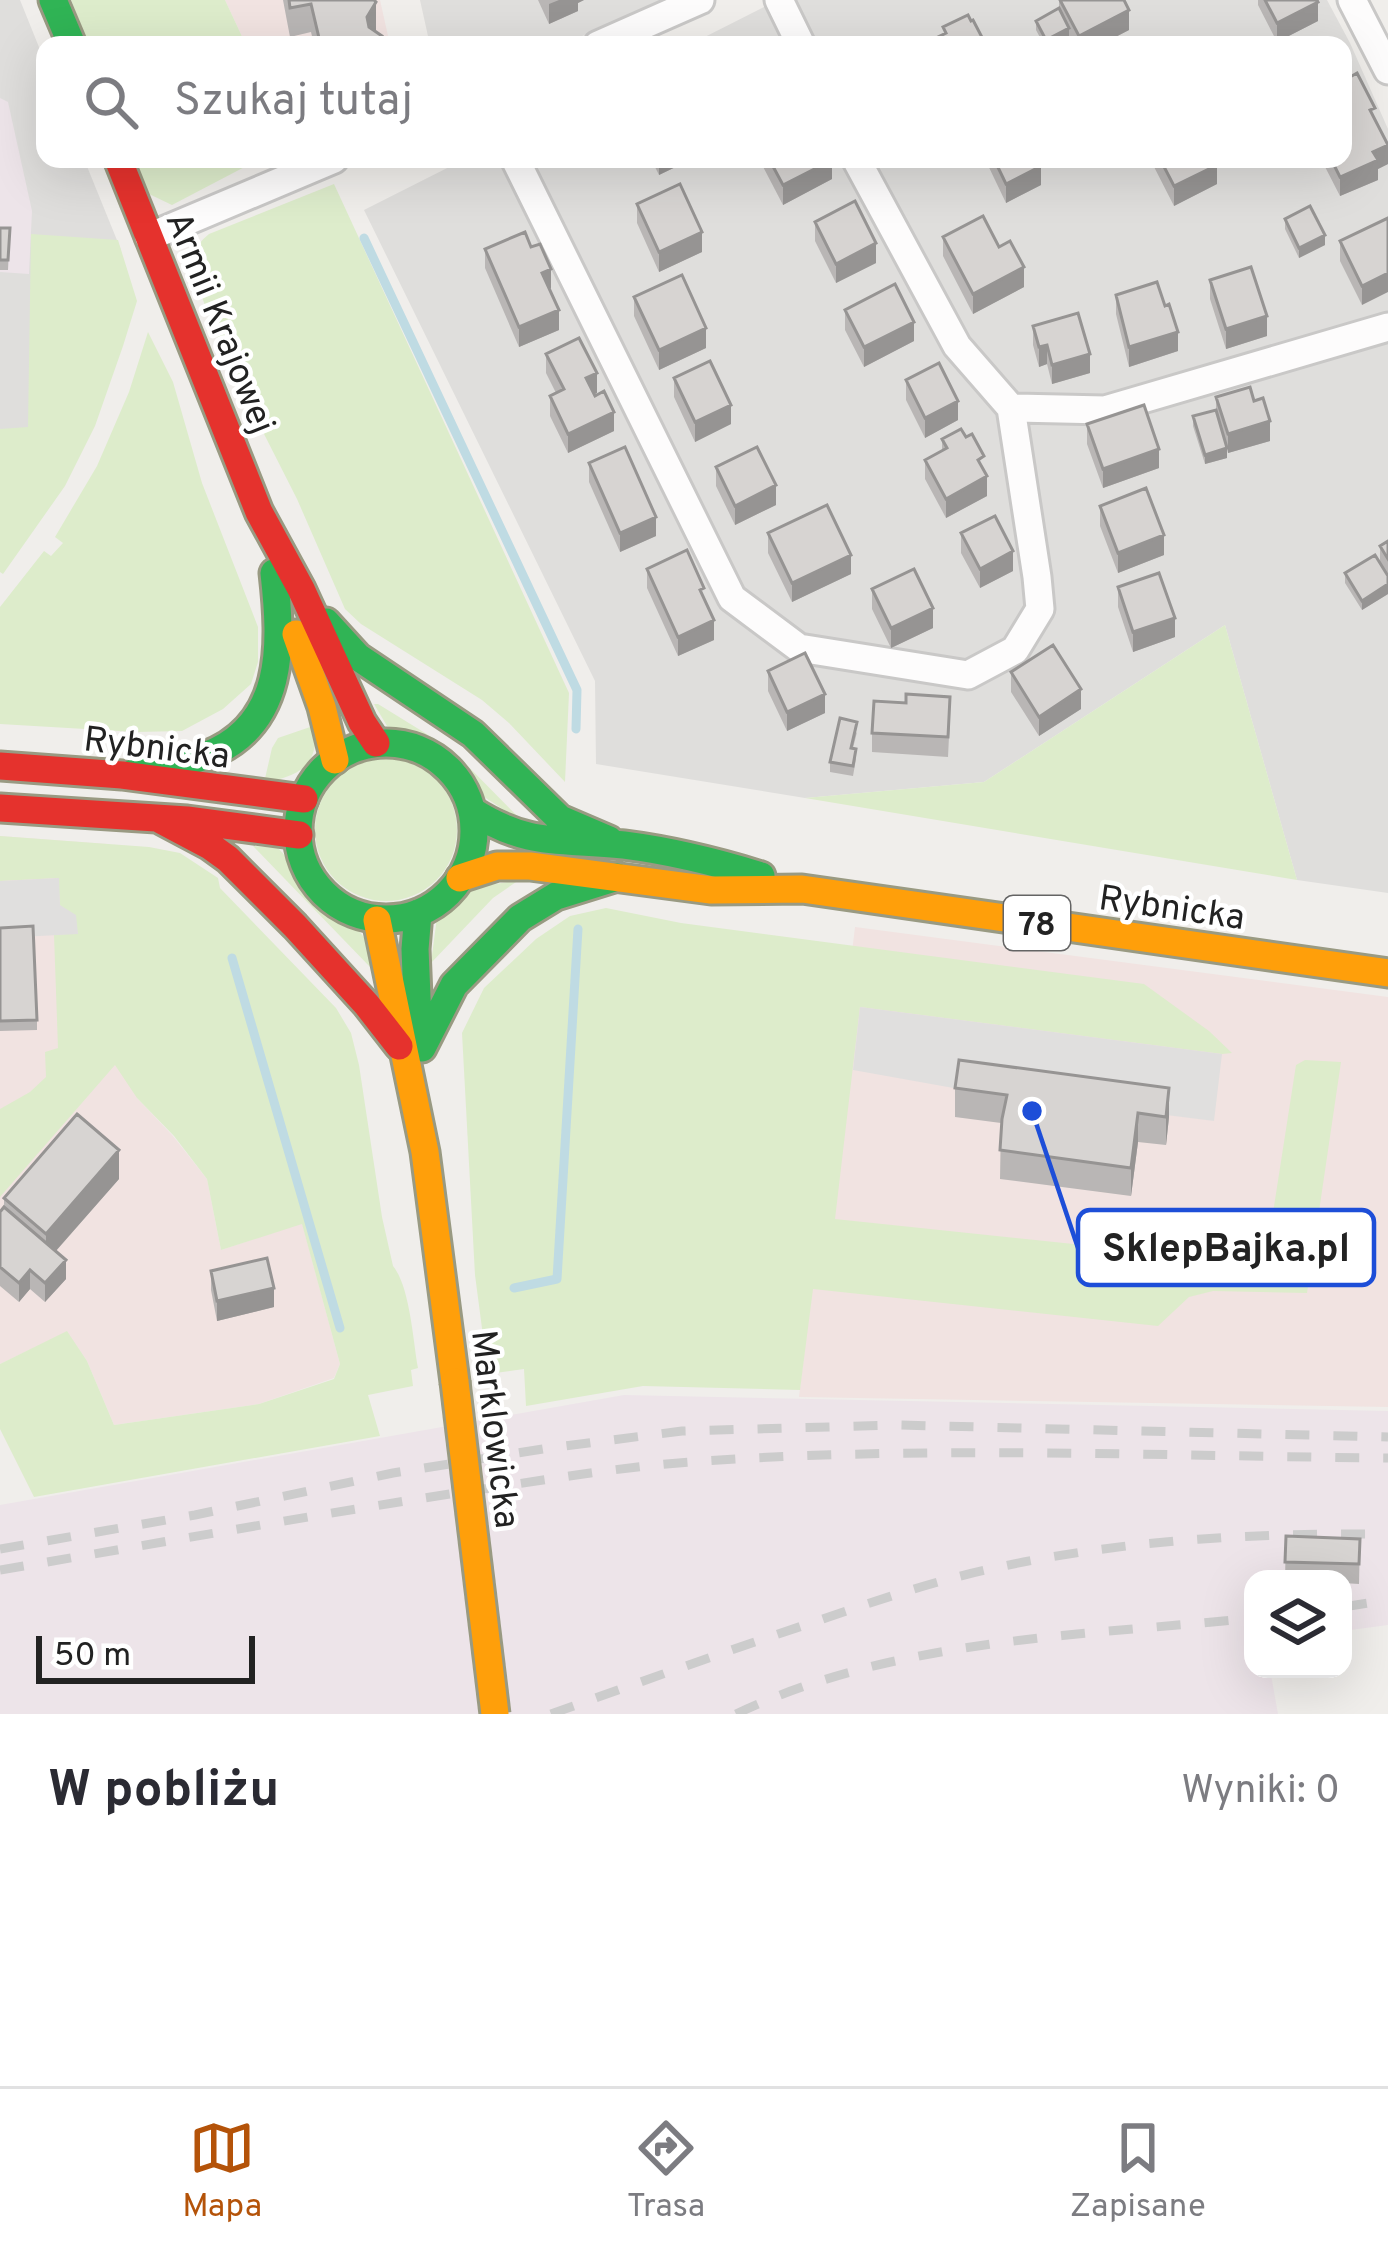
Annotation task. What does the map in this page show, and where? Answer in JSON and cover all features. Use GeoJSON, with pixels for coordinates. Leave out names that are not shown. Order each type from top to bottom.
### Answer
{"type":"FeatureCollection","features":[{"type":"Feature","properties":{"kind":"main road"},"geometry":{"type":"LineString","coordinates":[[52,0],[67,36]]}},
{"type":"Feature","properties":{"kind":"main road","name":"Armii Krajowej"},"geometry":{"type":"LineString","coordinates":[[122,168],[260,512],[376,743]]}},
{"type":"Feature","properties":{"kind":"main road","name":"Armii Krajowej"},"geometry":{"type":"LineString","coordinates":[[260,512],[274,573],[322,706],[335,760]]}},
{"type":"Feature","properties":{"kind":"main road"},"geometry":{"type":"LineString","coordinates":[[122,775],[218,750],[260,712],[279,662],[274,573]]}},
{"type":"Feature","properties":{"kind":"main road"},"geometry":{"type":"LineString","coordinates":[[301,589],[358,657],[473,734],[560,819],[620,845]]}},
{"type":"Feature","properties":{"kind":"main road"},"geometry":{"type":"LineString","coordinates":[[418,913],[377,920],[347,911],[325,894],[308,870],[298,835],[304,799],[335,760],[376,743],[403,745],[438,760],[453,774],[472,811],[474,841],[460,878]]}},
{"type":"Feature","properties":{"kind":"main road","name":"Rybnicka"},"geometry":{"type":"LineString","coordinates":[[0,766],[122,775],[304,799]]}},
{"type":"Feature","properties":{"kind":"main road","name":"Rybnicka"},"geometry":{"type":"LineString","coordinates":[[0,808],[156,818],[298,835]]}},
{"type":"Feature","properties":{"kind":"main road","name":"Rybnicka"},"geometry":{"type":"LineString","coordinates":[[472,811],[503,830],[535,839],[620,845],[713,860],[802,890]]}},
{"type":"Feature","properties":{"kind":"main road"},"geometry":{"type":"LineString","coordinates":[[156,818],[228,859],[412,1049],[454,985],[520,919],[556,896],[616,877]]}},
{"type":"Feature","properties":{"kind":"main road","name":"Rybnicka"},"geometry":{"type":"LineString","coordinates":[[460,878],[497,866],[530,866],[711,890],[802,890],[1388,973]]}},
{"type":"Feature","properties":{"kind":"main road","name":"78"},"geometry":{"type":"LineString","coordinates":[[418,913],[443,898],[460,878]]}},
{"type":"Feature","properties":{"kind":"main road","name":"Marklowicka"},"geometry":{"type":"LineString","coordinates":[[412,1049],[418,913]]}},
{"type":"Feature","properties":{"kind":"main road","name":"Marklowicka"},"geometry":{"type":"LineString","coordinates":[[377,920],[412,1049],[496,1714]]}},
{"type":"Feature","properties":{"kind":"street"},"geometry":{"type":"LineString","coordinates":[[618,36],[700,0]]}},
{"type":"Feature","properties":{"kind":"street"},"geometry":{"type":"LineString","coordinates":[[779,0],[797,36]]}},
{"type":"Feature","properties":{"kind":"street"},"geometry":{"type":"LineString","coordinates":[[1352,0],[1388,70]]}},
{"type":"Feature","properties":{"kind":"street"},"geometry":{"type":"LineString","coordinates":[[149,237],[313,168]]}},
{"type":"Feature","properties":{"kind":"street"},"geometry":{"type":"LineString","coordinates":[[519,168],[732,598],[799,648],[968,675],[1015,650],[1040,609],[1011,408],[957,346],[861,168]]}},
{"type":"Feature","properties":{"kind":"street"},"geometry":{"type":"LineString","coordinates":[[1011,408],[1105,410],[1388,327]]}},
{"type":"Feature","properties":{"kind":"shaded area"},"geometry":{"type":"Polygon","coordinates":[[[0,0],[20,0],[36,40],[36,168],[88,168],[121,250],[83,387],[0,469],[0,0]]]}},
{"type":"Feature","properties":{"kind":"shaded area"},"geometry":{"type":"Polygon","coordinates":[[[225,0],[380,0],[388,36],[242,36],[225,0]]]}},
{"type":"Feature","properties":{"kind":"shaded area"},"geometry":{"type":"Polygon","coordinates":[[[420,0],[663,0],[582,36],[428,36],[420,0]]]}},
{"type":"Feature","properties":{"kind":"shaded area"},"geometry":{"type":"Polygon","coordinates":[[[778,0],[1327,0],[1346,36],[707,36],[778,0]]]}},
{"type":"Feature","properties":{"kind":"shaded area"},"geometry":{"type":"Polygon","coordinates":[[[1352,48],[1388,129],[1388,893],[1297,880],[1225,625],[984,782],[805,798],[596,764],[595,681],[364,210],[447,168],[1352,168],[1352,48]]]}},
{"type":"Feature","properties":{"kind":"shaded area"},"geometry":{"type":"Polygon","coordinates":[[[0,98],[8,102],[32,211],[29,274],[0,272],[0,98]]]}},
{"type":"Feature","properties":{"kind":"shaded area"},"geometry":{"type":"Polygon","coordinates":[[[0,836],[107,844],[137,1098],[207,1179],[221,1250],[302,1223],[340,1364],[334,1378],[259,1404],[114,1425],[87,1361],[67,1332],[0,1364],[0,836]]]}},
{"type":"Feature","properties":{"kind":"shaded area"},"geometry":{"type":"Polygon","coordinates":[[[59,878],[60,905],[76,915],[78,934],[0,938],[0,881],[59,878]]]}},
{"type":"Feature","properties":{"kind":"shaded area"},"geometry":{"type":"Polygon","coordinates":[[[855,927],[1388,997],[1388,1407],[799,1397],[855,927]]]}},
{"type":"Feature","properties":{"kind":"shaded area"},"geometry":{"type":"Polygon","coordinates":[[[860,1007],[1222,1054],[1214,1121],[959,1089],[853,1070],[860,1007]]]}},
{"type":"Feature","properties":{"kind":"shaded area"},"geometry":{"type":"Polygon","coordinates":[[[624,1395],[1388,1411],[1388,1625],[1352,1630],[1352,1570],[1244,1570],[1244,1678],[1272,1678],[1278,1714],[0,1714],[0,1505],[624,1395]]]}},
{"type":"Feature","properties":{"kind":"green space"},"geometry":{"type":"Polygon","coordinates":[[[71,0],[225,0],[242,36],[85,36],[71,0]]]}},
{"type":"Feature","properties":{"kind":"green space"},"geometry":{"type":"Polygon","coordinates":[[[139,168],[243,168],[172,205],[149,194],[139,168]]]}},
{"type":"Feature","properties":{"kind":"green space"},"geometry":{"type":"Polygon","coordinates":[[[334,184],[569,693],[565,782],[482,700],[361,624],[345,609],[297,499],[224,355],[190,266],[196,249],[209,234],[334,184]]]}},
{"type":"Feature","properties":{"kind":"green space"},"geometry":{"type":"Polygon","coordinates":[[[31,234],[118,240],[137,301],[95,426],[65,486],[3,574],[0,429],[28,427],[31,234]]]}},
{"type":"Feature","properties":{"kind":"green space"},"geometry":{"type":"Polygon","coordinates":[[[148,332],[173,382],[202,483],[258,627],[258,662],[251,684],[223,709],[182,731],[0,724],[0,607],[44,551],[51,556],[63,543],[55,537],[97,466],[148,332]]]}},
{"type":"Feature","properties":{"kind":"green space"},"geometry":{"type":"Polygon","coordinates":[[[1225,625],[1297,880],[805,798],[984,782],[1225,625]]]}},
{"type":"Feature","properties":{"kind":"green space"},"geometry":{"type":"Polygon","coordinates":[[[374,704],[451,749],[524,823],[478,793],[460,765],[437,746],[387,726],[374,704]]]}},
{"type":"Feature","properties":{"kind":"green space"},"geometry":{"type":"Polygon","coordinates":[[[316,725],[314,750],[305,766],[264,783],[278,738],[316,725]]]}},
{"type":"Feature","properties":{"kind":"green space"},"geometry":{"type":"Polygon","coordinates":[[[386,759],[413,765],[436,780],[451,803],[457,830],[451,857],[436,880],[413,895],[386,901],[359,895],[336,880],[321,857],[315,830],[321,803],[336,780],[359,765],[386,759]]]}},
{"type":"Feature","properties":{"kind":"green space"},"geometry":{"type":"Polygon","coordinates":[[[0,836],[180,853],[218,878],[220,888],[336,1008],[351,1033],[359,1065],[382,1217],[407,1300],[418,1368],[411,1370],[413,1386],[368,1395],[380,1436],[34,1497],[0,1429],[0,1364],[67,1331],[87,1361],[114,1425],[259,1404],[334,1379],[340,1364],[302,1224],[221,1250],[207,1179],[137,1098],[115,1065],[0,1197],[0,1109],[46,1077],[45,1052],[58,1048],[54,935],[78,933],[60,905],[58,878],[0,881],[0,836]]]}},
{"type":"Feature","properties":{"kind":"green space"},"geometry":{"type":"Polygon","coordinates":[[[253,846],[278,848],[304,889],[360,932],[371,968],[253,846]]]}},
{"type":"Feature","properties":{"kind":"green space"},"geometry":{"type":"Polygon","coordinates":[[[519,880],[493,898],[431,963],[437,917],[467,889],[519,880]]]}},
{"type":"Feature","properties":{"kind":"green space"},"geometry":{"type":"Polygon","coordinates":[[[606,908],[681,923],[1144,984],[1232,1053],[860,1007],[835,1219],[1265,1264],[1296,1065],[1305,1060],[1341,1062],[1307,1293],[1213,1291],[1189,1297],[1158,1326],[813,1289],[800,1390],[643,1386],[526,1406],[524,1369],[488,1374],[475,1275],[462,1033],[484,988],[536,939],[570,916],[606,908]]]}},
{"type":"Feature","properties":{"kind":"building"},"geometry":{"type":"Polygon","coordinates":[[[289,0],[374,0],[367,17],[369,27],[382,36],[319,36],[311,4],[290,8],[289,0]]]}},
{"type":"Feature","properties":{"kind":"building"},"geometry":{"type":"Polygon","coordinates":[[[1060,0],[1124,0],[1129,10],[1079,36],[1060,0]]]}},
{"type":"Feature","properties":{"kind":"building"},"geometry":{"type":"Polygon","coordinates":[[[1265,0],[1317,0],[1318,2],[1277,23],[1265,0]]]}},
{"type":"Feature","properties":{"kind":"building"},"geometry":{"type":"Polygon","coordinates":[[[1059,8],[1069,28],[1044,36],[1036,21],[1059,8]]]}},
{"type":"Feature","properties":{"kind":"building"},"geometry":{"type":"Polygon","coordinates":[[[968,15],[981,36],[940,36],[946,33],[943,27],[968,15]]]}},
{"type":"Feature","properties":{"kind":"building"},"geometry":{"type":"Polygon","coordinates":[[[1357,73],[1388,145],[1373,152],[1378,160],[1340,177],[1336,168],[1352,168],[1352,76],[1357,73]]]}},
{"type":"Feature","properties":{"kind":"building"},"geometry":{"type":"Polygon","coordinates":[[[774,168],[816,168],[783,185],[774,168]]]}},
{"type":"Feature","properties":{"kind":"building"},"geometry":{"type":"Polygon","coordinates":[[[998,168],[1037,168],[1006,184],[998,168]]]}},
{"type":"Feature","properties":{"kind":"building"},"geometry":{"type":"Polygon","coordinates":[[[1165,168],[1211,168],[1174,186],[1165,168]]]}},
{"type":"Feature","properties":{"kind":"building"},"geometry":{"type":"Polygon","coordinates":[[[680,184],[702,232],[659,252],[637,204],[680,184]]]}},
{"type":"Feature","properties":{"kind":"building"},"geometry":{"type":"Polygon","coordinates":[[[855,201],[876,243],[836,264],[815,222],[855,201]]]}},
{"type":"Feature","properties":{"kind":"building"},"geometry":{"type":"Polygon","coordinates":[[[1310,206],[1325,235],[1299,248],[1285,219],[1310,206]]]}},
{"type":"Feature","properties":{"kind":"building"},"geometry":{"type":"Polygon","coordinates":[[[983,216],[999,247],[1010,241],[1024,267],[973,294],[943,237],[983,216]]]}},
{"type":"Feature","properties":{"kind":"building"},"geometry":{"type":"Polygon","coordinates":[[[1388,218],[1388,273],[1362,286],[1340,241],[1388,218]]]}},
{"type":"Feature","properties":{"kind":"building"},"geometry":{"type":"Polygon","coordinates":[[[0,228],[10,228],[8,260],[0,260],[0,228]]]}},
{"type":"Feature","properties":{"kind":"building"},"geometry":{"type":"Polygon","coordinates":[[[525,232],[531,247],[540,244],[551,269],[542,273],[559,310],[519,327],[485,249],[525,232]]]}},
{"type":"Feature","properties":{"kind":"building"},"geometry":{"type":"Polygon","coordinates":[[[1251,267],[1267,316],[1226,329],[1210,280],[1251,267]]]}},
{"type":"Feature","properties":{"kind":"building"},"geometry":{"type":"Polygon","coordinates":[[[682,275],[706,328],[659,350],[634,297],[682,275]]]}},
{"type":"Feature","properties":{"kind":"building"},"geometry":{"type":"Polygon","coordinates":[[[1157,282],[1178,332],[1129,347],[1116,295],[1157,282]]]}},
{"type":"Feature","properties":{"kind":"building"},"geometry":{"type":"Polygon","coordinates":[[[895,284],[914,322],[864,347],[845,310],[895,284]]]}},
{"type":"Feature","properties":{"kind":"building"},"geometry":{"type":"Polygon","coordinates":[[[1078,313],[1090,354],[1052,365],[1047,345],[1039,347],[1033,326],[1078,313]]]}},
{"type":"Feature","properties":{"kind":"building"},"geometry":{"type":"Polygon","coordinates":[[[579,338],[597,373],[586,378],[595,396],[604,391],[614,412],[568,434],[550,396],[564,389],[546,354],[579,338]]]}},
{"type":"Feature","properties":{"kind":"building"},"geometry":{"type":"Polygon","coordinates":[[[710,361],[731,405],[695,422],[674,378],[710,361]]]}},
{"type":"Feature","properties":{"kind":"building"},"geometry":{"type":"Polygon","coordinates":[[[939,363],[958,401],[925,418],[906,380],[939,363]]]}},
{"type":"Feature","properties":{"kind":"building"},"geometry":{"type":"Polygon","coordinates":[[[1250,387],[1254,401],[1263,398],[1270,421],[1228,434],[1216,397],[1250,387]]]}},
{"type":"Feature","properties":{"kind":"building"},"geometry":{"type":"Polygon","coordinates":[[[1144,405],[1159,449],[1103,469],[1087,424],[1144,405]]]}},
{"type":"Feature","properties":{"kind":"building"},"geometry":{"type":"Polygon","coordinates":[[[1216,410],[1227,448],[1205,455],[1193,416],[1216,410]]]}},
{"type":"Feature","properties":{"kind":"building"},"geometry":{"type":"Polygon","coordinates":[[[961,429],[966,437],[972,434],[984,456],[978,460],[987,476],[946,499],[925,460],[947,448],[942,439],[961,429]]]}},
{"type":"Feature","properties":{"kind":"building"},"geometry":{"type":"Polygon","coordinates":[[[625,447],[656,517],[620,533],[589,463],[625,447]]]}},
{"type":"Feature","properties":{"kind":"building"},"geometry":{"type":"Polygon","coordinates":[[[757,447],[776,485],[735,506],[716,467],[757,447]]]}},
{"type":"Feature","properties":{"kind":"building"},"geometry":{"type":"Polygon","coordinates":[[[1146,488],[1164,535],[1118,553],[1100,506],[1146,488]]]}},
{"type":"Feature","properties":{"kind":"building"},"geometry":{"type":"Polygon","coordinates":[[[827,505],[851,555],[792,583],[768,533],[827,505]]]}},
{"type":"Feature","properties":{"kind":"building"},"geometry":{"type":"Polygon","coordinates":[[[995,516],[1013,551],[980,569],[961,533],[995,516]]]}},
{"type":"Feature","properties":{"kind":"building"},"geometry":{"type":"Polygon","coordinates":[[[687,550],[714,620],[678,637],[647,569],[687,550]]]}},
{"type":"Feature","properties":{"kind":"building"},"geometry":{"type":"Polygon","coordinates":[[[1375,555],[1388,584],[1362,601],[1345,573],[1375,555]]]}},
{"type":"Feature","properties":{"kind":"building"},"geometry":{"type":"Polygon","coordinates":[[[914,569],[933,608],[891,628],[872,589],[914,569]]]}},
{"type":"Feature","properties":{"kind":"building"},"geometry":{"type":"Polygon","coordinates":[[[1159,573],[1175,618],[1133,632],[1118,587],[1159,573]]]}},
{"type":"Feature","properties":{"kind":"building"},"geometry":{"type":"Polygon","coordinates":[[[1053,645],[1081,689],[1039,717],[1011,672],[1053,645]]]}},
{"type":"Feature","properties":{"kind":"building"},"geometry":{"type":"Polygon","coordinates":[[[805,653],[825,694],[787,712],[768,671],[805,653]]]}},
{"type":"Feature","properties":{"kind":"building"},"geometry":{"type":"Polygon","coordinates":[[[906,694],[950,697],[948,737],[872,733],[874,701],[906,703],[906,694]]]}},
{"type":"Feature","properties":{"kind":"building"},"geometry":{"type":"Polygon","coordinates":[[[840,718],[857,722],[851,748],[856,749],[853,766],[830,762],[840,718]]]}},
{"type":"Feature","properties":{"kind":"building"},"geometry":{"type":"Polygon","coordinates":[[[33,926],[37,1020],[0,1021],[0,928],[33,926]]]}},
{"type":"Feature","properties":{"kind":"building"},"geometry":{"type":"Polygon","coordinates":[[[959,1060],[1169,1088],[1166,1117],[1138,1113],[1131,1168],[1000,1150],[1007,1095],[955,1088],[959,1060]]]}},
{"type":"Feature","properties":{"kind":"building"},"geometry":{"type":"Polygon","coordinates":[[[77,1114],[119,1150],[46,1234],[4,1198],[77,1114]]]}},
{"type":"Feature","properties":{"kind":"building"},"geometry":{"type":"Polygon","coordinates":[[[4,1207],[66,1260],[45,1283],[30,1270],[19,1283],[0,1267],[0,1212],[4,1207]]]}},
{"type":"Feature","properties":{"kind":"building"},"geometry":{"type":"Polygon","coordinates":[[[267,1258],[274,1288],[217,1301],[211,1271],[267,1258]]]}},
{"type":"Feature","properties":{"kind":"building"},"geometry":{"type":"Polygon","coordinates":[[[1286,1536],[1360,1539],[1359,1564],[1285,1562],[1286,1536]]]}},
{"type":"Feature","properties":{"kind":"waterway"},"geometry":{"type":"LineString","coordinates":[[364,238],[577,690],[576,729]]}},
{"type":"Feature","properties":{"kind":"waterway"},"geometry":{"type":"LineString","coordinates":[[514,1288],[557,1279],[578,929]]}},
{"type":"Feature","properties":{"kind":"waterway"},"geometry":{"type":"LineString","coordinates":[[232,958],[340,1328]]}},
{"type":"Feature","properties":{"kind":"railway"},"geometry":{"type":"LineString","coordinates":[[0,1549],[195,1515],[393,1473],[682,1431],[897,1425],[1388,1437]]}},
{"type":"Feature","properties":{"kind":"railway"},"geometry":{"type":"LineString","coordinates":[[0,1570],[423,1498],[690,1462],[952,1453],[1388,1458]]}},
{"type":"Feature","properties":{"kind":"railway"},"geometry":{"type":"LineString","coordinates":[[551,1714],[883,1599],[1004,1566],[1099,1549],[1195,1540],[1388,1534]]}},
{"type":"Feature","properties":{"kind":"railway"},"geometry":{"type":"LineString","coordinates":[[1352,1606],[1388,1600]]}},
{"type":"Feature","properties":{"kind":"railway"},"geometry":{"type":"LineString","coordinates":[[736,1714],[860,1669],[924,1655],[1056,1636],[1244,1619]]}},
{"type":"Feature","properties":{"kind":"traffic: fast"},"geometry":{"type":"LineString","coordinates":[[53,0],[68,36]]}},
{"type":"Feature","properties":{"kind":"traffic: fast"},"geometry":{"type":"LineString","coordinates":[[133,773],[205,756],[251,725],[265,704],[277,654],[274,573]]}},
{"type":"Feature","properties":{"kind":"traffic: fast"},"geometry":{"type":"LineString","coordinates":[[326,622],[358,657],[473,734],[560,819],[609,840]]}},
{"type":"Feature","properties":{"kind":"traffic: fast"},"geometry":{"type":"LineString","coordinates":[[386,743],[420,750],[448,769],[467,797],[474,831],[467,865],[448,893],[420,912],[386,919],[352,912],[324,893],[305,865],[298,831],[305,797],[324,769],[352,750],[386,743]]}},
{"type":"Feature","properties":{"kind":"traffic: fast"},"geometry":{"type":"LineString","coordinates":[[472,811],[529,836],[659,850],[761,876]]}},
{"type":"Feature","properties":{"kind":"traffic: fast"},"geometry":{"type":"LineString","coordinates":[[422,1048],[454,985],[520,918],[556,896],[617,877]]}},
{"type":"Feature","properties":{"kind":"traffic: fast"},"geometry":{"type":"LineString","coordinates":[[418,913],[418,1021]]}},
{"type":"Feature","properties":{"kind":"traffic: slow"},"geometry":{"type":"LineString","coordinates":[[296,634],[335,760]]}},
{"type":"Feature","properties":{"kind":"traffic: slow"},"geometry":{"type":"LineString","coordinates":[[460,878],[497,866],[530,866],[711,890],[802,889],[1388,973]]}},
{"type":"Feature","properties":{"kind":"traffic: slow"},"geometry":{"type":"LineString","coordinates":[[377,920],[425,1152],[455,1382]]}},
{"type":"Feature","properties":{"kind":"traffic: slow"},"geometry":{"type":"LineString","coordinates":[[455,1382],[495,1714]]}},
{"type":"Feature","properties":{"kind":"traffic: jam"},"geometry":{"type":"LineString","coordinates":[[122,168],[259,512],[376,743]]}},
{"type":"Feature","properties":{"kind":"traffic: jam"},"geometry":{"type":"LineString","coordinates":[[0,766],[122,775],[304,799]]}},
{"type":"Feature","properties":{"kind":"traffic: jam"},"geometry":{"type":"LineString","coordinates":[[0,808],[187,820],[299,835]]}},
{"type":"Feature","properties":{"kind":"traffic: jam"},"geometry":{"type":"LineString","coordinates":[[161,820],[228,859],[295,926],[399,1046]]}},
{"type":"Feature","properties":{"kind":"place","name":"SklepBajka.pl"},"geometry":{"type":"Point","coordinates":[1032,1111]}}]}
